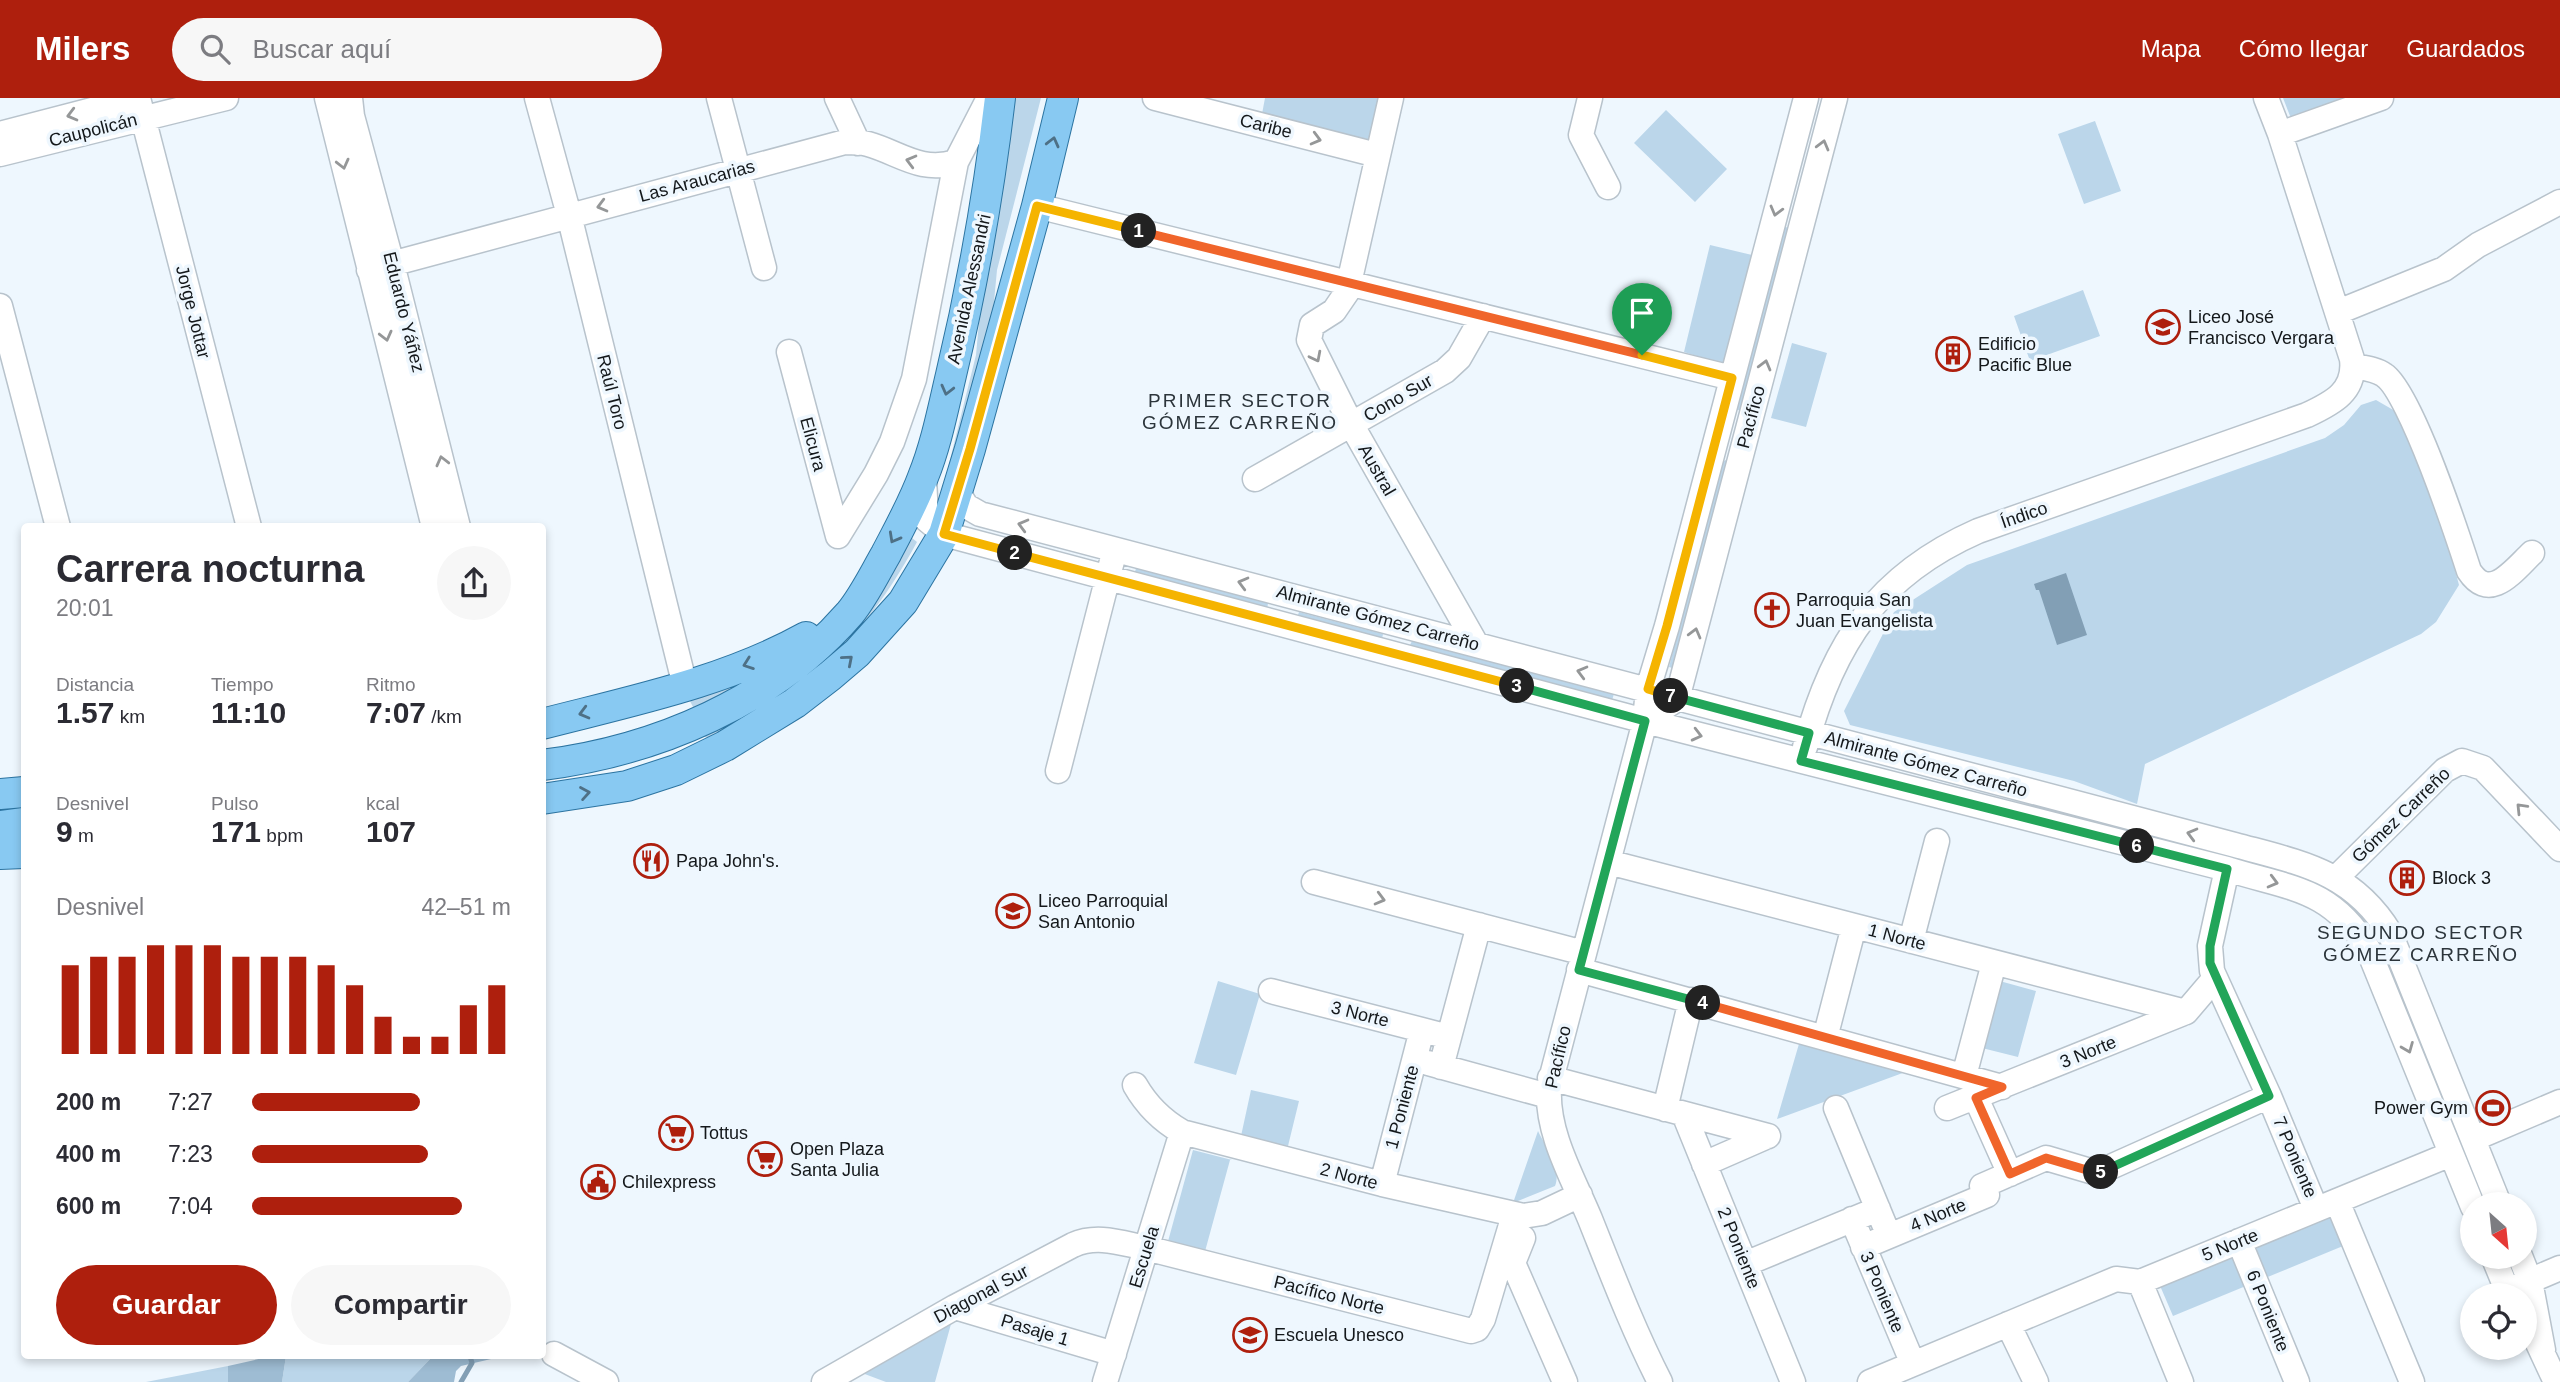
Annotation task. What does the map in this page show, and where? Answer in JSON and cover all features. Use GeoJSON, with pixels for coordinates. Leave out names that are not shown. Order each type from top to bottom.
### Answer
{"type":"FeatureCollection","features":[{"type":"Feature","properties":{"kind":"main road","name":"Avenida Alessandri"},"geometry":{"type":"LineString","coordinates":[[546,764],[624,750],[692,724],[748,697],[815,647],[852,610],[900,527],[924,477],[963,324],[988,198],[1000,98]]}},
{"type":"Feature","properties":{"kind":"main road"},"geometry":{"type":"LineString","coordinates":[[546,798],[627,786],[676,770],[725,746],[795,703],[830,676],[857,653],[903,602],[944,534],[1037,206],[1063,98]]}},
{"type":"Feature","properties":{"kind":"main road"},"geometry":{"type":"LineString","coordinates":[[546,723],[685,686],[775,654],[852,610]]}},
{"type":"Feature","properties":{"kind":"main road"},"geometry":{"type":"LineString","coordinates":[[626,702],[669,703],[684,711],[692,724],[695,740],[690,751],[627,786]]}},
{"type":"Feature","properties":{"kind":"main road"},"geometry":{"type":"LineString","coordinates":[[0,794],[21,792]]}},
{"type":"Feature","properties":{"kind":"main road"},"geometry":{"type":"LineString","coordinates":[[0,826],[21,824]]}},
{"type":"Feature","properties":{"kind":"main road"},"geometry":{"type":"LineString","coordinates":[[0,854],[21,853]]}},
{"type":"Feature","properties":{"kind":"street","name":"Caupolicán"},"geometry":{"type":"LineString","coordinates":[[0,134],[140,105],[226,98]]}},
{"type":"Feature","properties":{"kind":"street","name":"Eduardo Yáñez"},"geometry":{"type":"LineString","coordinates":[[327,98],[381,267],[457,523]]}},
{"type":"Feature","properties":{"kind":"street","name":"Eduardo Yáñez"},"geometry":{"type":"LineString","coordinates":[[350,98],[433,523]]}},
{"type":"Feature","properties":{"kind":"street","name":"Raúl Toro"},"geometry":{"type":"LineString","coordinates":[[537,98],[569,215],[685,686]]}},
{"type":"Feature","properties":{"kind":"street"},"geometry":{"type":"LineString","coordinates":[[719,98],[764,268]]}},
{"type":"Feature","properties":{"kind":"street"},"geometry":{"type":"LineString","coordinates":[[837,98],[858,143]]}},
{"type":"Feature","properties":{"kind":"street"},"geometry":{"type":"LineString","coordinates":[[956,162],[989,98]]}},
{"type":"Feature","properties":{"kind":"street","name":"Caribe"},"geometry":{"type":"LineString","coordinates":[[1155,98],[1248,109],[1377,155]]}},
{"type":"Feature","properties":{"kind":"street","name":"Austral"},"geometry":{"type":"LineString","coordinates":[[1391,98],[1349,283],[1340,305],[1316,321],[1308,334],[1310,345],[1351,424],[1476,644]]}},
{"type":"Feature","properties":{"kind":"street"},"geometry":{"type":"LineString","coordinates":[[1590,98],[1581,135],[1608,187]]}},
{"type":"Feature","properties":{"kind":"street","name":"Pacífico"},"geometry":{"type":"LineString","coordinates":[[1660,1382],[1642,1347],[1553,1127],[1549,1087],[1645,721],[1648,689],[1806,98]]}},
{"type":"Feature","properties":{"kind":"street","name":"Pacífico"},"geometry":{"type":"LineString","coordinates":[[1677,699],[1835,98]]}},
{"type":"Feature","properties":{"kind":"street"},"geometry":{"type":"LineString","coordinates":[[2266,98],[2338,312],[2351,376],[2399,395],[2450,510],[2474,579],[2480,584],[2491,586],[2507,577],[2532,553]]}},
{"type":"Feature","properties":{"kind":"street"},"geometry":{"type":"LineString","coordinates":[[2280,134],[2381,98]]}},
{"type":"Feature","properties":{"kind":"street","name":"Caupolicán"},"geometry":{"type":"LineString","coordinates":[[0,154],[140,105]]}},
{"type":"Feature","properties":{"kind":"street","name":"Jorge Jottar"},"geometry":{"type":"LineString","coordinates":[[140,105],[248,523]]}},
{"type":"Feature","properties":{"kind":"street","name":"Las Araucarias"},"geometry":{"type":"LineString","coordinates":[[381,267],[845,142],[867,144],[910,162],[936,165],[956,162]]}},
{"type":"Feature","properties":{"kind":"street","name":"Elicura"},"geometry":{"type":"LineString","coordinates":[[789,352],[838,536],[876,474],[914,380],[956,162]]}},
{"type":"Feature","properties":{"kind":"street"},"geometry":{"type":"LineString","coordinates":[[2338,312],[2444,269],[2478,245],[2560,202]]}},
{"type":"Feature","properties":{"kind":"street"},"geometry":{"type":"LineString","coordinates":[[1037,206],[1732,378]]}},
{"type":"Feature","properties":{"kind":"street"},"geometry":{"type":"LineString","coordinates":[[0,306],[57,523]]}},
{"type":"Feature","properties":{"kind":"street","name":"Cono Sur"},"geometry":{"type":"LineString","coordinates":[[1255,479],[1445,371],[1459,358],[1483,316]]}},
{"type":"Feature","properties":{"kind":"street","name":"Índico"},"geometry":{"type":"LineString","coordinates":[[1801,761],[1809,733],[1844,644],[1892,584],[1933,554],[1978,531],[2307,415],[2336,400],[2351,376]]}},
{"type":"Feature","properties":{"kind":"street","name":"Avenida Alessandri"},"geometry":{"type":"LineString","coordinates":[[924,477],[926,519],[944,534]]}},
{"type":"Feature","properties":{"kind":"street","name":"Almirante Gómez Carreño"},"geometry":{"type":"LineString","coordinates":[[957,491],[966,506],[980,514],[1648,689],[1677,699],[2246,848],[2319,870],[2348,885],[2370,904],[2390,933],[2494,1192]]}},
{"type":"Feature","properties":{"kind":"street","name":"Almirante Gómez Carreño"},"geometry":{"type":"LineString","coordinates":[[944,534],[1645,721],[2227,869],[2309,893],[2335,908],[2359,934],[2375,965],[2466,1192]]}},
{"type":"Feature","properties":{"kind":"street"},"geometry":{"type":"LineString","coordinates":[[1058,771],[1115,549]]}},
{"type":"Feature","properties":{"kind":"street"},"geometry":{"type":"LineString","coordinates":[[1283,625],[1291,595]]}},
{"type":"Feature","properties":{"kind":"street"},"geometry":{"type":"LineString","coordinates":[[1396,655],[1405,625]]}},
{"type":"Feature","properties":{"kind":"street"},"geometry":{"type":"LineString","coordinates":[[1645,721],[1677,699]]}},
{"type":"Feature","properties":{"kind":"street","name":"Gómez Carreño"},"geometry":{"type":"LineString","coordinates":[[2336,878],[2445,770],[2462,761],[2483,768],[2560,849]]}},
{"type":"Feature","properties":{"kind":"street"},"geometry":{"type":"LineString","coordinates":[[1911,941],[1937,841]]}},
{"type":"Feature","properties":{"kind":"street","name":"1 Norte"},"geometry":{"type":"LineString","coordinates":[[1608,862],[2186,1012]]}},
{"type":"Feature","properties":{"kind":"street","name":"7 Poniente"},"geometry":{"type":"LineString","coordinates":[[2227,869],[2210,946],[2210,963],[2215,978],[2269,1096],[2327,1205],[2412,1382]]}},
{"type":"Feature","properties":{"kind":"street"},"geometry":{"type":"LineString","coordinates":[[1314,882],[1479,925],[1691,1000],[1825,1038],[1970,1087]]}},
{"type":"Feature","properties":{"kind":"street","name":"1 Poniente"},"geometry":{"type":"LineString","coordinates":[[1441,1066],[1479,925]]}},
{"type":"Feature","properties":{"kind":"street"},"geometry":{"type":"LineString","coordinates":[[1825,1038],[1854,926]]}},
{"type":"Feature","properties":{"kind":"street"},"geometry":{"type":"LineString","coordinates":[[1994,963],[1970,1087],[2010,1174]]}},
{"type":"Feature","properties":{"kind":"street","name":"3 Norte"},"geometry":{"type":"LineString","coordinates":[[1970,1087],[2002,1087],[2186,1012],[2215,978]]}},
{"type":"Feature","properties":{"kind":"street","name":"3 Norte"},"geometry":{"type":"LineString","coordinates":[[1270,991],[1449,1037]]}},
{"type":"Feature","properties":{"kind":"street"},"geometry":{"type":"LineString","coordinates":[[1674,1112],[1691,1000]]}},
{"type":"Feature","properties":{"kind":"street","name":"1 Poniente"},"geometry":{"type":"LineString","coordinates":[[1382,1184],[1422,1030]]}},
{"type":"Feature","properties":{"kind":"street"},"geometry":{"type":"LineString","coordinates":[[1415,1060],[1674,1112],[1768,1136],[1704,1164]]}},
{"type":"Feature","properties":{"kind":"street","name":"2 Norte"},"geometry":{"type":"LineString","coordinates":[[1135,1085],[1150,1108],[1182,1132],[1382,1184],[1523,1216]]}},
{"type":"Feature","properties":{"kind":"street"},"geometry":{"type":"LineString","coordinates":[[1947,1108],[1970,1087]]}},
{"type":"Feature","properties":{"kind":"street","name":"4 Norte"},"geometry":{"type":"LineString","coordinates":[[1863,1247],[1987,1195],[1982,1186],[2046,1158],[2097,1173],[2269,1096]]}},
{"type":"Feature","properties":{"kind":"street"},"geometry":{"type":"LineString","coordinates":[[2473,1139],[2560,1102]]}},
{"type":"Feature","properties":{"kind":"street","name":"3 Poniente"},"geometry":{"type":"LineString","coordinates":[[1836,1108],[1889,1236]]}},
{"type":"Feature","properties":{"kind":"street","name":"2 Poniente"},"geometry":{"type":"LineString","coordinates":[[1674,1112],[1704,1164],[1793,1382]]}},
{"type":"Feature","properties":{"kind":"street","name":"Escuela"},"geometry":{"type":"LineString","coordinates":[[1105,1382],[1182,1132]]}},
{"type":"Feature","properties":{"kind":"street","name":"5 Norte"},"geometry":{"type":"LineString","coordinates":[[2008,1324],[2116,1279],[2140,1282],[2451,1154]]}},
{"type":"Feature","properties":{"kind":"street"},"geometry":{"type":"LineString","coordinates":[[1565,1382],[1513,1263],[1523,1216],[1580,1195]]}},
{"type":"Feature","properties":{"kind":"street"},"geometry":{"type":"LineString","coordinates":[[1745,1264],[1878,1209]]}},
{"type":"Feature","properties":{"kind":"street","name":"Pacífico Norte"},"geometry":{"type":"LineString","coordinates":[[1146,1248],[1471,1331],[1481,1325],[1523,1216]]}},
{"type":"Feature","properties":{"kind":"street","name":"3 Poniente"},"geometry":{"type":"LineString","coordinates":[[1852,1219],[1913,1364]]}},
{"type":"Feature","properties":{"kind":"street","name":"Diagonal Sur"},"geometry":{"type":"LineString","coordinates":[[838,1380],[955,1307],[1081,1241],[1101,1239],[1146,1248]]}},
{"type":"Feature","properties":{"kind":"street","name":"6 Poniente"},"geometry":{"type":"LineString","coordinates":[[2239,1241],[2297,1382]]}},
{"type":"Feature","properties":{"kind":"street"},"geometry":{"type":"LineString","coordinates":[[2526,1283],[2560,1268]]}},
{"type":"Feature","properties":{"kind":"street"},"geometry":{"type":"LineString","coordinates":[[2525,1269],[2530,1281],[2543,1350]]}},
{"type":"Feature","properties":{"kind":"street"},"geometry":{"type":"LineString","coordinates":[[2140,1282],[2181,1382]]}},
{"type":"Feature","properties":{"kind":"street","name":"Pasaje 1"},"geometry":{"type":"LineString","coordinates":[[955,1307],[1114,1354]]}},
{"type":"Feature","properties":{"kind":"street"},"geometry":{"type":"LineString","coordinates":[[1870,1382],[2008,1324],[2036,1382]]}},
{"type":"Feature","properties":{"kind":"street"},"geometry":{"type":"LineString","coordinates":[[2537,1341],[2556,1382]]}},
{"type":"Feature","properties":{"kind":"street"},"geometry":{"type":"LineString","coordinates":[[554,1354],[606,1382]]}},
{"type":"Feature","properties":{"kind":"shaded area"},"geometry":{"type":"Polygon","coordinates":[[[1010,98],[1041,98],[997,270],[992,323],[972,404],[944,484],[976,355],[984,267],[1010,98]]]}},
{"type":"Feature","properties":{"kind":"shaded area"},"geometry":{"type":"Polygon","coordinates":[[[1265,98],[1381,98],[1371,140],[1262,114],[1265,98]]]}},
{"type":"Feature","properties":{"kind":"shaded area"},"geometry":{"type":"Polygon","coordinates":[[[2283,98],[2356,98],[2292,121],[2283,98]]]}},
{"type":"Feature","properties":{"kind":"shaded area"},"geometry":{"type":"Polygon","coordinates":[[[1666,110],[1727,169],[1695,202],[1634,143],[1666,110]]]}},
{"type":"Feature","properties":{"kind":"shaded area"},"geometry":{"type":"Polygon","coordinates":[[[2095,121],[2121,191],[2084,204],[2058,134],[2095,121]]]}},
{"type":"Feature","properties":{"kind":"shaded area"},"geometry":{"type":"Polygon","coordinates":[[[1782,226],[1789,228],[1741,411],[1735,409],[1782,226]]]}},
{"type":"Feature","properties":{"kind":"shaded area"},"geometry":{"type":"Polygon","coordinates":[[[1710,245],[1752,255],[1725,365],[1684,352],[1710,245]]]}},
{"type":"Feature","properties":{"kind":"shaded area"},"geometry":{"type":"Polygon","coordinates":[[[2083,290],[2100,336],[2030,361],[2014,316],[2083,290]]]}},
{"type":"Feature","properties":{"kind":"shaded area"},"geometry":{"type":"Polygon","coordinates":[[[1792,343],[1827,353],[1806,427],[1771,418],[1792,343]]]}},
{"type":"Feature","properties":{"kind":"shaded area"},"geometry":{"type":"Polygon","coordinates":[[[2376,400],[2395,411],[2438,507],[2459,585],[2436,622],[2421,634],[2145,764],[2137,804],[2074,781],[1850,725],[1844,711],[1894,612],[1967,565],[2325,438],[2344,425],[2361,405],[2376,400]]]}},
{"type":"Feature","properties":{"kind":"shaded area"},"geometry":{"type":"Polygon","coordinates":[[[1726,460],[1729,465],[1676,669],[1669,667],[1722,462],[1726,460]]]}},
{"type":"Feature","properties":{"kind":"shaded area"},"geometry":{"type":"Polygon","coordinates":[[[912,538],[917,542],[892,585],[864,623],[831,657],[773,703],[710,739],[703,736],[880,589],[912,538]]]}},
{"type":"Feature","properties":{"kind":"shaded area"},"geometry":{"type":"Polygon","coordinates":[[[1137,565],[1268,603],[1267,610],[1134,575],[1137,565]]]}},
{"type":"Feature","properties":{"kind":"shaded area"},"geometry":{"type":"Polygon","coordinates":[[[2066,573],[2087,635],[2057,645],[2039,590],[2036,590],[2034,584],[2066,573]]]}},
{"type":"Feature","properties":{"kind":"shaded area"},"geometry":{"type":"Polygon","coordinates":[[[1299,612],[1383,634],[1382,639],[1297,618],[1299,612]]]}},
{"type":"Feature","properties":{"kind":"shaded area"},"geometry":{"type":"Polygon","coordinates":[[[1412,641],[1614,694],[1612,700],[1409,647],[1412,641]]]}},
{"type":"Feature","properties":{"kind":"shaded area"},"geometry":{"type":"Polygon","coordinates":[[[741,675],[746,682],[695,711],[688,697],[741,675]]]}},
{"type":"Feature","properties":{"kind":"shaded area"},"geometry":{"type":"Polygon","coordinates":[[[1996,980],[2036,991],[2018,1057],[1978,1047],[1996,980]]]}},
{"type":"Feature","properties":{"kind":"shaded area"},"geometry":{"type":"Polygon","coordinates":[[[1218,981],[1260,994],[1236,1075],[1194,1063],[1218,981]]]}},
{"type":"Feature","properties":{"kind":"shaded area"},"geometry":{"type":"Polygon","coordinates":[[[1801,1037],[1919,1067],[1777,1119],[1801,1037]]]}},
{"type":"Feature","properties":{"kind":"shaded area"},"geometry":{"type":"Polygon","coordinates":[[[1251,1090],[1299,1101],[1288,1146],[1241,1136],[1251,1090]]]}},
{"type":"Feature","properties":{"kind":"shaded area"},"geometry":{"type":"Polygon","coordinates":[[[1538,1131],[1555,1165],[1555,1186],[1513,1203],[1538,1131]]]}},
{"type":"Feature","properties":{"kind":"shaded area"},"geometry":{"type":"Polygon","coordinates":[[[1193,1150],[1232,1160],[1204,1255],[1167,1245],[1193,1150]]]}},
{"type":"Feature","properties":{"kind":"shaded area"},"geometry":{"type":"Polygon","coordinates":[[[2328,1210],[2343,1246],[2173,1316],[2158,1281],[2328,1210]]]}},
{"type":"Feature","properties":{"kind":"shaded area"},"geometry":{"type":"Polygon","coordinates":[[[951,1324],[935,1382],[886,1382],[862,1373],[951,1324]]]}},
{"type":"Feature","properties":{"kind":"shaded area"},"geometry":{"type":"Polygon","coordinates":[[[259,1359],[286,1359],[282,1382],[228,1382],[228,1366],[259,1359]]]}},
{"type":"Feature","properties":{"kind":"shaded area"},"geometry":{"type":"Polygon","coordinates":[[[286,1359],[430,1359],[408,1382],[282,1382],[286,1359]]]}},
{"type":"Feature","properties":{"kind":"shaded area"},"geometry":{"type":"Polygon","coordinates":[[[430,1359],[491,1359],[461,1366],[456,1371],[454,1382],[408,1382],[430,1359]]]}},
{"type":"Feature","properties":{"kind":"shaded area"},"geometry":{"type":"Polygon","coordinates":[[[228,1366],[228,1382],[146,1382],[228,1366]]]}},
{"type":"Feature","properties":{"kind":"waterway"},"geometry":{"type":"LineString","coordinates":[[461,1382],[472,1363],[471,1359]]}},
{"type":"Feature","properties":{"kind":"place","name":"Liceo José Francisco Vergara"},"geometry":{"type":"Point","coordinates":[2163,327]}},
{"type":"Feature","properties":{"kind":"place","name":"Edificio Pacific Blue"},"geometry":{"type":"Point","coordinates":[1953,354]}},
{"type":"Feature","properties":{"kind":"place","name":"Parroquia San Juan Evangelista"},"geometry":{"type":"Point","coordinates":[1772,610]}},
{"type":"Feature","properties":{"kind":"place","name":"Papa John's."},"geometry":{"type":"Point","coordinates":[651,861]}},
{"type":"Feature","properties":{"kind":"place","name":"Block 3"},"geometry":{"type":"Point","coordinates":[2407,878]}},
{"type":"Feature","properties":{"kind":"place","name":"Liceo Parroquial San Antonio"},"geometry":{"type":"Point","coordinates":[1013,911]}},
{"type":"Feature","properties":{"kind":"place","name":"Power Gym"},"geometry":{"type":"Point","coordinates":[2493,1108]}},
{"type":"Feature","properties":{"kind":"place","name":"Tottus"},"geometry":{"type":"Point","coordinates":[676,1133]}},
{"type":"Feature","properties":{"kind":"place","name":"Open Plaza Santa Julia"},"geometry":{"type":"Point","coordinates":[765,1159]}},
{"type":"Feature","properties":{"kind":"place","name":"Chilexpress"},"geometry":{"type":"Point","coordinates":[598,1182]}},
{"type":"Feature","properties":{"kind":"place","name":"Escuela Unesco"},"geometry":{"type":"Point","coordinates":[1250,1335]}},
{"type":"Feature","properties":{"kind":"district","name":"PRIMER SECTOR GÓMEZ CARREÑO"},"geometry":{"type":"Point","coordinates":[1240,411]}},
{"type":"Feature","properties":{"kind":"district","name":"SEGUNDO SECTOR GÓMEZ CARREÑO"},"geometry":{"type":"Point","coordinates":[2421,943]}},
{"type":"Feature","properties":{"kind":"route"},"geometry":{"type":"LineString","coordinates":[[1037,206],[1642,355],[1732,378],[1648,689],[1809,733],[1801,761],[2227,869],[2210,946],[2210,963],[2269,1096],[2097,1173],[2046,1158],[2010,1174],[1976,1098],[2002,1087],[1579,970],[1645,721],[944,534],[1037,206]]}}]}
